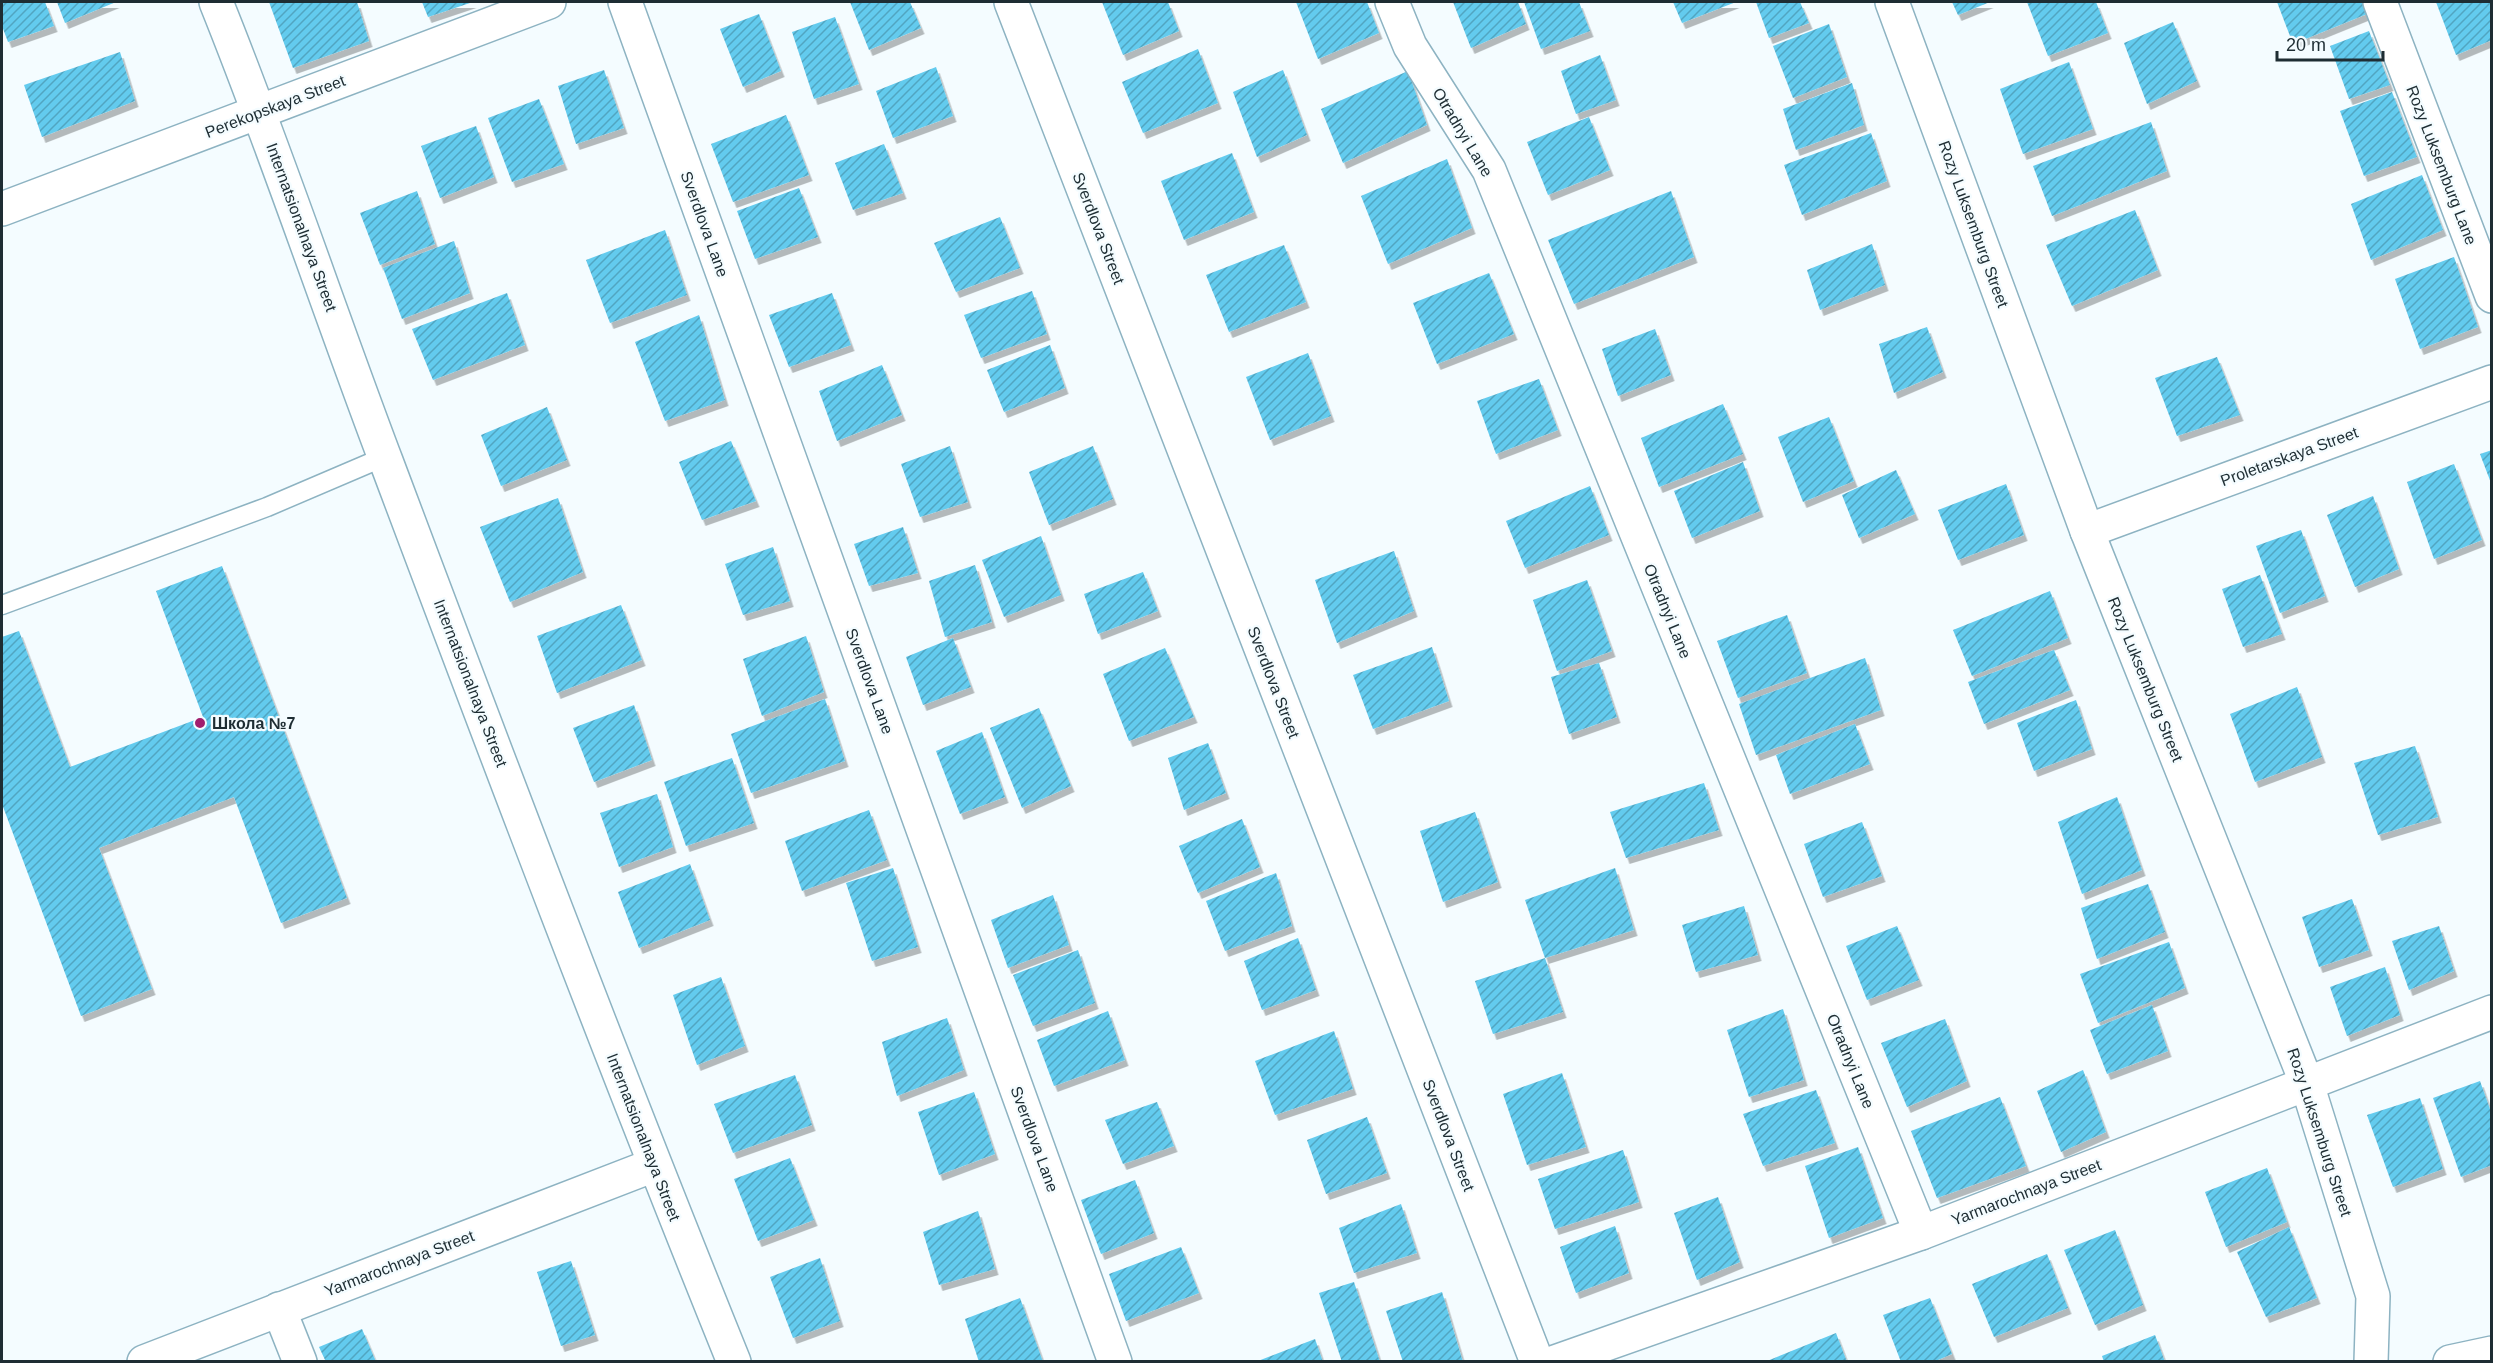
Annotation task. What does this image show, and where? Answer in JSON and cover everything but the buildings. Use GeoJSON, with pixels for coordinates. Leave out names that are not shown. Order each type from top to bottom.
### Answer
{"type":"FeatureCollection","features":[{"type":"Feature","properties":{"kind":"street","name":"Internatsionalnaya Street"},"geometry":{"type":"LineString","coordinates":[[216,2],[260,112],[384,457],[654,1165],[734,1362]]}},
{"type":"Feature","properties":{"kind":"street","name":"Perekopskaya Street"},"geometry":{"type":"LineString","coordinates":[[2,209],[549,2]]}},
{"type":"Feature","properties":{"kind":"street","name":"Sverdlova Lane"},"geometry":{"type":"LineString","coordinates":[[625,2],[1115,1362]]}},
{"type":"Feature","properties":{"kind":"street","name":"Sverdlova Street"},"geometry":{"type":"LineString","coordinates":[[1011,2],[1537,1362]]}},
{"type":"Feature","properties":{"kind":"street","name":"Otradnyi Lane"},"geometry":{"type":"LineString","coordinates":[[1392,2],[1410,46],[1489,170],[1921,1233]]}},
{"type":"Feature","properties":{"kind":"street","name":"Rozy Luksemburg Street"},"geometry":{"type":"LineString","coordinates":[[1892,2],[2087,531],[2307,1084],[2373,1296],[2372,1362]]}},
{"type":"Feature","properties":{"kind":"street","name":"Rozy Luksemburg Lane"},"geometry":{"type":"LineString","coordinates":[[2380,2],[2492,296]]}},
{"type":"Feature","properties":{"kind":"street","name":"Proletarskaya Street"},"geometry":{"type":"LineString","coordinates":[[2087,531],[2492,382]]}},
{"type":"Feature","properties":{"kind":"street","name":"Yarmarochnaya Street"},"geometry":{"type":"LineString","coordinates":[[1555,1362],[1921,1233],[2492,1011]]}},
{"type":"Feature","properties":{"kind":"street","name":"Yarmarochnaya Street"},"geometry":{"type":"LineString","coordinates":[[144,1362],[654,1165]]}},
{"type":"Feature","properties":{"kind":"street"},"geometry":{"type":"LineString","coordinates":[[279,1309],[300,1362]]}},
{"type":"Feature","properties":{"kind":"street"},"geometry":{"type":"LineString","coordinates":[[2450,1362],[2492,1353]]}},
{"type":"Feature","properties":{"kind":"lane"},"geometry":{"type":"LineString","coordinates":[[2,605],[267,507],[384,457]]}},
{"type":"Feature","properties":{"kind":"place","name":"Школа №7"},"geometry":{"type":"Point","coordinates":[200,723]}}]}
